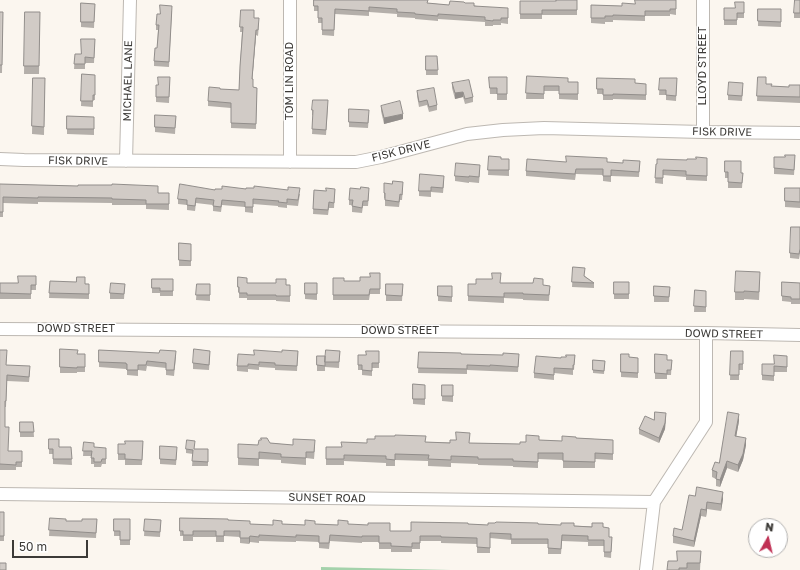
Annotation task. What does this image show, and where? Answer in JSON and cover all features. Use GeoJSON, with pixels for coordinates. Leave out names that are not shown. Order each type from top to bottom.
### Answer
{"type":"FeatureCollection","features":[{"type":"Feature","properties":{"kind":"street","name":"MICHAEL LANE"},"geometry":{"type":"LineString","coordinates":[[126,161],[130,0]]}},
{"type":"Feature","properties":{"kind":"street","name":"TOM LIN ROAD"},"geometry":{"type":"LineString","coordinates":[[290,0],[290,162]]}},
{"type":"Feature","properties":{"kind":"street","name":"LLOYD STREET"},"geometry":{"type":"LineString","coordinates":[[703,132],[704,0]]}},
{"type":"Feature","properties":{"kind":"street","name":"FISK DRIVE"},"geometry":{"type":"LineString","coordinates":[[0,158],[24,160],[356,162],[381,157],[467,134],[503,130],[544,128],[800,133]]}},
{"type":"Feature","properties":{"kind":"street","name":"DOWD STREET"},"geometry":{"type":"LineString","coordinates":[[0,329],[706,333],[800,335]]}},
{"type":"Feature","properties":{"kind":"street"},"geometry":{"type":"LineString","coordinates":[[646,570],[654,502],[706,422],[706,333]]}},
{"type":"Feature","properties":{"kind":"street","name":"SUNSET ROAD"},"geometry":{"type":"LineString","coordinates":[[0,494],[654,502]]}},
{"type":"Feature","properties":{"kind":"green space"},"geometry":{"type":"Polygon","coordinates":[[[321,567],[451,570],[321,570],[321,567]]]}},
{"type":"Feature","properties":{"kind":"building"},"geometry":{"type":"Polygon","coordinates":[[[314,0],[428,0],[427,3],[449,5],[450,1],[464,2],[474,3],[474,6],[508,8],[508,18],[501,18],[501,20],[493,21],[485,20],[485,17],[438,14],[438,16],[397,12],[397,9],[369,7],[369,11],[335,9],[334,30],[322,30],[322,18],[318,18],[318,6],[314,6],[314,0]]]}},
{"type":"Feature","properties":{"kind":"building"},"geometry":{"type":"Polygon","coordinates":[[[577,0],[577,10],[542,10],[542,14],[520,14],[520,1],[577,0]]]}},
{"type":"Feature","properties":{"kind":"building"},"geometry":{"type":"Polygon","coordinates":[[[635,0],[676,0],[676,9],[670,9],[670,11],[645,11],[645,16],[613,15],[605,16],[605,18],[591,18],[591,5],[622,6],[622,3],[635,4],[635,0]]]}},
{"type":"Feature","properties":{"kind":"building"},"geometry":{"type":"Polygon","coordinates":[[[795,0],[800,0],[800,13],[794,13],[795,0]]]}},
{"type":"Feature","properties":{"kind":"building"},"geometry":{"type":"Polygon","coordinates":[[[735,2],[744,2],[744,13],[737,13],[737,20],[724,20],[724,8],[735,8],[735,2]]]}},
{"type":"Feature","properties":{"kind":"building"},"geometry":{"type":"Polygon","coordinates":[[[81,3],[95,4],[94,22],[81,22],[81,3]]]}},
{"type":"Feature","properties":{"kind":"building"},"geometry":{"type":"Polygon","coordinates":[[[160,5],[172,6],[169,62],[154,61],[159,25],[156,25],[157,14],[160,14],[160,5]]]}},
{"type":"Feature","properties":{"kind":"building"},"geometry":{"type":"Polygon","coordinates":[[[758,9],[781,9],[781,22],[758,21],[758,9]]]}},
{"type":"Feature","properties":{"kind":"building"},"geometry":{"type":"Polygon","coordinates":[[[241,10],[254,10],[254,18],[259,18],[258,30],[256,30],[252,79],[253,87],[257,88],[256,124],[231,123],[231,103],[208,101],[209,87],[239,90],[243,27],[240,27],[241,10]]]}},
{"type":"Feature","properties":{"kind":"building"},"geometry":{"type":"Polygon","coordinates":[[[0,12],[3,12],[2,65],[0,65],[0,12]]]}},
{"type":"Feature","properties":{"kind":"building"},"geometry":{"type":"Polygon","coordinates":[[[25,12],[40,12],[39,66],[24,66],[25,12]]]}},
{"type":"Feature","properties":{"kind":"building"},"geometry":{"type":"Polygon","coordinates":[[[81,39],[95,39],[94,58],[85,57],[85,64],[74,64],[75,54],[81,54],[81,39]]]}},
{"type":"Feature","properties":{"kind":"building"},"geometry":{"type":"Polygon","coordinates":[[[426,56],[437,56],[438,70],[426,70],[426,56]]]}},
{"type":"Feature","properties":{"kind":"building"},"geometry":{"type":"Polygon","coordinates":[[[82,74],[95,75],[95,95],[93,95],[93,101],[81,101],[82,74]]]}},
{"type":"Feature","properties":{"kind":"building"},"geometry":{"type":"Polygon","coordinates":[[[527,76],[568,78],[568,82],[578,82],[578,94],[559,94],[559,86],[544,86],[544,94],[526,93],[527,76]]]}},
{"type":"Feature","properties":{"kind":"building"},"geometry":{"type":"Polygon","coordinates":[[[158,77],[170,77],[169,97],[156,97],[158,77]]]}},
{"type":"Feature","properties":{"kind":"building"},"geometry":{"type":"Polygon","coordinates":[[[489,77],[507,77],[507,94],[497,94],[497,88],[490,88],[489,77]]]}},
{"type":"Feature","properties":{"kind":"building"},"geometry":{"type":"Polygon","coordinates":[[[758,77],[766,77],[766,84],[772,84],[771,86],[789,87],[789,85],[800,85],[800,97],[757,96],[758,77]]]}},
{"type":"Feature","properties":{"kind":"building"},"geometry":{"type":"Polygon","coordinates":[[[33,78],[45,78],[44,127],[32,126],[33,78]]]}},
{"type":"Feature","properties":{"kind":"building"},"geometry":{"type":"Polygon","coordinates":[[[597,78],[635,79],[635,83],[646,84],[646,95],[603,95],[603,89],[597,89],[597,78]]]}},
{"type":"Feature","properties":{"kind":"building"},"geometry":{"type":"Polygon","coordinates":[[[660,78],[677,78],[676,96],[666,95],[666,90],[659,90],[660,78]]]}},
{"type":"Feature","properties":{"kind":"building"},"geometry":{"type":"Polygon","coordinates":[[[469,80],[473,97],[465,99],[463,92],[455,93],[452,83],[469,80]]]}},
{"type":"Feature","properties":{"kind":"building"},"geometry":{"type":"Polygon","coordinates":[[[729,82],[743,83],[742,96],[728,95],[729,82]]]}},
{"type":"Feature","properties":{"kind":"building"},"geometry":{"type":"Polygon","coordinates":[[[434,88],[437,105],[429,107],[427,100],[419,102],[417,91],[434,88]]]}},
{"type":"Feature","properties":{"kind":"building"},"geometry":{"type":"Polygon","coordinates":[[[313,100],[328,100],[326,130],[312,129],[313,100]]]}},
{"type":"Feature","properties":{"kind":"building"},"geometry":{"type":"Polygon","coordinates":[[[400,101],[403,114],[384,118],[381,106],[400,101]]]}},
{"type":"Feature","properties":{"kind":"building"},"geometry":{"type":"Polygon","coordinates":[[[349,109],[369,110],[368,123],[349,122],[349,109]]]}},
{"type":"Feature","properties":{"kind":"building"},"geometry":{"type":"Polygon","coordinates":[[[155,115],[176,116],[175,128],[155,127],[155,115]]]}},
{"type":"Feature","properties":{"kind":"building"},"geometry":{"type":"Polygon","coordinates":[[[67,116],[94,117],[94,129],[67,129],[67,116]]]}},
{"type":"Feature","properties":{"kind":"building"},"geometry":{"type":"Polygon","coordinates":[[[785,155],[795,155],[794,170],[774,168],[774,157],[785,157],[785,155]]]}},
{"type":"Feature","properties":{"kind":"building"},"geometry":{"type":"Polygon","coordinates":[[[489,156],[509,159],[509,170],[488,170],[489,156]]]}},
{"type":"Feature","properties":{"kind":"building"},"geometry":{"type":"Polygon","coordinates":[[[566,156],[607,158],[607,162],[623,163],[623,160],[640,161],[639,172],[611,170],[611,176],[603,176],[603,169],[576,169],[575,174],[526,171],[527,159],[566,162],[566,156]]]}},
{"type":"Feature","properties":{"kind":"building"},"geometry":{"type":"Polygon","coordinates":[[[696,157],[707,158],[707,176],[686,175],[686,171],[663,170],[663,178],[655,178],[657,159],[687,160],[696,159],[696,157]]]}},
{"type":"Feature","properties":{"kind":"building"},"geometry":{"type":"Polygon","coordinates":[[[725,161],[741,161],[741,173],[743,173],[742,183],[728,182],[728,172],[725,172],[725,161]]]}},
{"type":"Feature","properties":{"kind":"building"},"geometry":{"type":"Polygon","coordinates":[[[456,163],[480,165],[479,177],[455,176],[456,163]]]}},
{"type":"Feature","properties":{"kind":"building"},"geometry":{"type":"Polygon","coordinates":[[[420,174],[444,176],[443,188],[431,187],[431,191],[419,191],[420,174]]]}},
{"type":"Feature","properties":{"kind":"building"},"geometry":{"type":"Polygon","coordinates":[[[393,181],[403,182],[402,195],[400,194],[399,202],[385,200],[384,183],[392,184],[393,181]]]}},
{"type":"Feature","properties":{"kind":"building"},"geometry":{"type":"Polygon","coordinates":[[[0,184],[78,186],[112,184],[158,186],[158,193],[169,193],[169,204],[146,204],[146,200],[112,198],[3,197],[3,212],[0,212],[0,184]]]}},
{"type":"Feature","properties":{"kind":"building"},"geometry":{"type":"Polygon","coordinates":[[[180,184],[215,190],[222,189],[222,186],[246,189],[254,188],[254,186],[288,190],[288,187],[300,188],[298,200],[287,199],[287,203],[253,199],[253,207],[245,207],[245,202],[222,200],[221,207],[213,206],[214,200],[196,198],[195,206],[187,205],[187,200],[178,199],[180,184]]]}},
{"type":"Feature","properties":{"kind":"building"},"geometry":{"type":"Polygon","coordinates":[[[361,187],[369,188],[368,201],[363,201],[362,208],[352,206],[353,200],[349,200],[350,188],[360,189],[361,187]]]}},
{"type":"Feature","properties":{"kind":"building"},"geometry":{"type":"Polygon","coordinates":[[[326,188],[335,189],[334,203],[329,202],[328,210],[313,209],[314,190],[326,191],[326,188]]]}},
{"type":"Feature","properties":{"kind":"building"},"geometry":{"type":"Polygon","coordinates":[[[785,188],[800,188],[800,202],[785,201],[785,188]]]}},
{"type":"Feature","properties":{"kind":"building"},"geometry":{"type":"Polygon","coordinates":[[[791,227],[800,227],[799,254],[790,253],[791,227]]]}},
{"type":"Feature","properties":{"kind":"building"},"geometry":{"type":"Polygon","coordinates":[[[179,243],[191,244],[191,261],[179,260],[179,243]]]}},
{"type":"Feature","properties":{"kind":"building"},"geometry":{"type":"Polygon","coordinates":[[[573,267],[585,268],[584,276],[594,283],[572,282],[573,267]]]}},
{"type":"Feature","properties":{"kind":"building"},"geometry":{"type":"Polygon","coordinates":[[[736,271],[760,272],[759,292],[735,292],[736,271]]]}},
{"type":"Feature","properties":{"kind":"building"},"geometry":{"type":"Polygon","coordinates":[[[370,273],[380,273],[380,289],[370,289],[369,295],[333,295],[333,278],[344,278],[344,281],[360,281],[360,277],[370,277],[370,273]]]}},
{"type":"Feature","properties":{"kind":"building"},"geometry":{"type":"Polygon","coordinates":[[[492,273],[501,273],[500,283],[533,283],[534,278],[543,279],[543,285],[550,286],[549,295],[504,293],[504,297],[468,296],[468,284],[476,284],[476,279],[492,279],[492,273]]]}},
{"type":"Feature","properties":{"kind":"building"},"geometry":{"type":"Polygon","coordinates":[[[18,276],[36,276],[36,285],[31,285],[31,294],[0,293],[0,283],[18,283],[18,276]]]}},
{"type":"Feature","properties":{"kind":"building"},"geometry":{"type":"Polygon","coordinates":[[[77,277],[85,277],[85,284],[89,284],[89,294],[49,293],[50,281],[76,282],[77,277]]]}},
{"type":"Feature","properties":{"kind":"building"},"geometry":{"type":"Polygon","coordinates":[[[238,277],[247,278],[247,283],[276,283],[276,279],[286,279],[286,285],[290,285],[290,296],[247,295],[247,293],[239,293],[238,277]]]}},
{"type":"Feature","properties":{"kind":"building"},"geometry":{"type":"Polygon","coordinates":[[[152,279],[173,279],[173,291],[160,291],[160,288],[152,288],[152,279]]]}},
{"type":"Feature","properties":{"kind":"building"},"geometry":{"type":"Polygon","coordinates":[[[614,282],[629,282],[629,294],[614,294],[614,282]]]}},
{"type":"Feature","properties":{"kind":"building"},"geometry":{"type":"Polygon","coordinates":[[[782,282],[800,283],[800,299],[791,299],[791,297],[782,296],[782,282]]]}},
{"type":"Feature","properties":{"kind":"building"},"geometry":{"type":"Polygon","coordinates":[[[111,283],[125,284],[124,294],[110,293],[111,283]]]}},
{"type":"Feature","properties":{"kind":"building"},"geometry":{"type":"Polygon","coordinates":[[[305,283],[317,283],[317,294],[305,294],[305,283]]]}},
{"type":"Feature","properties":{"kind":"building"},"geometry":{"type":"Polygon","coordinates":[[[197,284],[210,284],[210,295],[196,295],[197,284]]]}},
{"type":"Feature","properties":{"kind":"building"},"geometry":{"type":"Polygon","coordinates":[[[386,284],[403,284],[402,296],[386,295],[386,284]]]}},
{"type":"Feature","properties":{"kind":"building"},"geometry":{"type":"Polygon","coordinates":[[[438,286],[452,286],[452,297],[438,296],[438,286]]]}},
{"type":"Feature","properties":{"kind":"building"},"geometry":{"type":"Polygon","coordinates":[[[654,286],[670,287],[669,297],[654,296],[654,286]]]}},
{"type":"Feature","properties":{"kind":"building"},"geometry":{"type":"Polygon","coordinates":[[[695,290],[706,291],[706,307],[694,306],[695,290]]]}},
{"type":"Feature","properties":{"kind":"building"},"geometry":{"type":"Polygon","coordinates":[[[60,349],[78,350],[77,354],[85,354],[85,367],[60,367],[60,349]]]}},
{"type":"Feature","properties":{"kind":"building"},"geometry":{"type":"Polygon","coordinates":[[[194,349],[210,351],[209,365],[193,363],[194,349]]]}},
{"type":"Feature","properties":{"kind":"building"},"geometry":{"type":"Polygon","coordinates":[[[0,350],[7,350],[6,365],[30,366],[29,377],[7,375],[5,427],[9,427],[8,451],[22,451],[22,462],[16,462],[16,465],[0,464],[0,350]]]}},
{"type":"Feature","properties":{"kind":"building"},"geometry":{"type":"Polygon","coordinates":[[[99,350],[159,353],[160,350],[176,351],[174,370],[166,370],[166,363],[147,361],[146,365],[138,365],[138,370],[127,370],[126,363],[99,362],[99,350]]]}},
{"type":"Feature","properties":{"kind":"building"},"geometry":{"type":"Polygon","coordinates":[[[254,350],[282,352],[282,350],[298,351],[297,366],[275,365],[275,363],[259,362],[259,365],[248,364],[248,366],[237,366],[238,354],[254,355],[254,350]]]}},
{"type":"Feature","properties":{"kind":"building"},"geometry":{"type":"Polygon","coordinates":[[[326,350],[340,351],[339,362],[325,362],[326,350]]]}},
{"type":"Feature","properties":{"kind":"building"},"geometry":{"type":"Polygon","coordinates":[[[366,351],[379,351],[379,363],[372,363],[372,371],[362,370],[362,365],[358,365],[358,355],[366,355],[366,351]]]}},
{"type":"Feature","properties":{"kind":"building"},"geometry":{"type":"Polygon","coordinates":[[[731,351],[743,351],[743,364],[739,364],[739,375],[730,375],[731,351]]]}},
{"type":"Feature","properties":{"kind":"building"},"geometry":{"type":"Polygon","coordinates":[[[419,352],[503,355],[503,353],[519,354],[518,367],[467,365],[467,369],[418,368],[419,352]]]}},
{"type":"Feature","properties":{"kind":"building"},"geometry":{"type":"Polygon","coordinates":[[[621,354],[629,354],[629,357],[638,358],[638,373],[621,372],[621,354]]]}},
{"type":"Feature","properties":{"kind":"building"},"geometry":{"type":"Polygon","coordinates":[[[655,354],[667,355],[667,360],[672,360],[671,370],[667,370],[667,374],[655,373],[655,354]]]}},
{"type":"Feature","properties":{"kind":"building"},"geometry":{"type":"Polygon","coordinates":[[[566,355],[575,355],[573,369],[554,368],[554,375],[534,373],[536,356],[561,358],[566,357],[566,355]]]}},
{"type":"Feature","properties":{"kind":"building"},"geometry":{"type":"Polygon","coordinates":[[[774,355],[787,356],[787,367],[774,366],[774,376],[762,375],[762,364],[774,364],[774,355]]]}},
{"type":"Feature","properties":{"kind":"building"},"geometry":{"type":"Polygon","coordinates":[[[317,356],[325,356],[325,366],[317,365],[317,356]]]}},
{"type":"Feature","properties":{"kind":"building"},"geometry":{"type":"Polygon","coordinates":[[[593,360],[605,361],[604,371],[593,370],[593,360]]]}},
{"type":"Feature","properties":{"kind":"building"},"geometry":{"type":"Polygon","coordinates":[[[413,384],[425,385],[425,399],[413,399],[413,384]]]}},
{"type":"Feature","properties":{"kind":"building"},"geometry":{"type":"Polygon","coordinates":[[[442,385],[453,385],[453,396],[442,396],[442,385]]]}},
{"type":"Feature","properties":{"kind":"building"},"geometry":{"type":"Polygon","coordinates":[[[655,412],[666,413],[665,423],[659,438],[639,429],[645,416],[654,420],[655,412]]]}},
{"type":"Feature","properties":{"kind":"building"},"geometry":{"type":"Polygon","coordinates":[[[728,412],[739,414],[735,436],[746,438],[743,454],[738,465],[727,461],[720,480],[716,479],[717,472],[712,470],[715,462],[719,463],[728,412]]]}},
{"type":"Feature","properties":{"kind":"building"},"geometry":{"type":"Polygon","coordinates":[[[20,422],[33,422],[34,432],[20,432],[20,422]]]}},
{"type":"Feature","properties":{"kind":"building"},"geometry":{"type":"Polygon","coordinates":[[[456,432],[470,433],[469,443],[520,444],[520,442],[526,442],[526,435],[539,436],[539,440],[562,441],[562,436],[613,440],[613,454],[595,453],[595,462],[563,461],[563,453],[538,453],[538,462],[513,461],[513,459],[478,459],[478,457],[451,456],[451,460],[428,459],[429,455],[395,454],[395,460],[386,459],[386,456],[344,455],[344,459],[326,459],[326,447],[342,447],[341,442],[367,443],[367,439],[375,439],[375,436],[395,435],[426,436],[425,442],[450,443],[450,440],[456,440],[456,432]]]}},
{"type":"Feature","properties":{"kind":"building"},"geometry":{"type":"Polygon","coordinates":[[[261,438],[267,438],[270,443],[293,445],[293,439],[315,440],[314,452],[306,452],[306,458],[281,457],[281,454],[259,452],[259,459],[238,458],[238,444],[258,445],[261,438]]]}},
{"type":"Feature","properties":{"kind":"building"},"geometry":{"type":"Polygon","coordinates":[[[49,439],[59,439],[59,447],[71,447],[72,459],[53,459],[53,449],[49,449],[49,439]]]}},
{"type":"Feature","properties":{"kind":"building"},"geometry":{"type":"Polygon","coordinates":[[[187,440],[195,441],[194,449],[208,449],[208,462],[192,461],[193,450],[186,449],[187,440]]]}},
{"type":"Feature","properties":{"kind":"building"},"geometry":{"type":"Polygon","coordinates":[[[125,441],[143,441],[142,460],[125,459],[125,454],[118,454],[118,444],[125,444],[125,441]]]}},
{"type":"Feature","properties":{"kind":"building"},"geometry":{"type":"Polygon","coordinates":[[[84,442],[94,443],[94,447],[106,448],[106,459],[102,459],[101,462],[94,462],[94,458],[91,458],[92,451],[83,451],[84,442]]]}},
{"type":"Feature","properties":{"kind":"building"},"geometry":{"type":"Polygon","coordinates":[[[160,446],[177,447],[176,460],[160,459],[160,446]]]}},
{"type":"Feature","properties":{"kind":"building"},"geometry":{"type":"Polygon","coordinates":[[[697,487],[723,492],[721,504],[707,502],[706,510],[701,509],[694,541],[673,536],[674,528],[682,530],[689,495],[695,496],[697,487]]]}},
{"type":"Feature","properties":{"kind":"building"},"geometry":{"type":"Polygon","coordinates":[[[0,512],[4,512],[4,536],[0,536],[0,512]]]}},
{"type":"Feature","properties":{"kind":"building"},"geometry":{"type":"Polygon","coordinates":[[[50,518],[66,519],[66,521],[97,519],[96,533],[49,530],[50,518]]]}},
{"type":"Feature","properties":{"kind":"building"},"geometry":{"type":"Polygon","coordinates":[[[180,518],[228,519],[250,521],[250,524],[273,525],[273,520],[282,521],[282,524],[305,525],[305,520],[315,521],[315,524],[338,525],[338,520],[348,521],[348,524],[368,525],[368,523],[390,523],[390,531],[411,531],[411,522],[468,523],[488,525],[488,523],[496,522],[561,525],[561,523],[574,523],[574,526],[592,527],[592,523],[603,523],[603,527],[609,528],[609,537],[612,537],[611,552],[604,552],[604,540],[588,540],[588,536],[562,535],[561,549],[548,548],[548,539],[511,539],[511,534],[490,533],[490,548],[477,547],[477,538],[441,536],[420,536],[420,543],[412,543],[412,547],[391,546],[391,543],[379,543],[379,536],[362,537],[330,535],[329,543],[319,543],[319,536],[296,535],[296,537],[259,535],[259,537],[250,536],[249,538],[240,538],[240,531],[224,531],[224,536],[216,536],[216,531],[193,531],[193,535],[183,535],[183,531],[180,531],[180,518]]]}},
{"type":"Feature","properties":{"kind":"building"},"geometry":{"type":"Polygon","coordinates":[[[114,519],[130,519],[130,540],[120,540],[120,531],[114,531],[114,519]]]}},
{"type":"Feature","properties":{"kind":"building"},"geometry":{"type":"Polygon","coordinates":[[[145,519],[161,520],[160,532],[144,531],[145,519]]]}},
{"type":"Feature","properties":{"kind":"building"},"geometry":{"type":"Polygon","coordinates":[[[677,551],[701,551],[700,563],[687,563],[687,568],[667,570],[668,561],[677,561],[677,551]]]}},
{"type":"Feature","properties":{"kind":"building"},"geometry":{"type":"Polygon","coordinates":[[[0,563],[6,563],[6,570],[0,570],[0,563]]]}}]}
